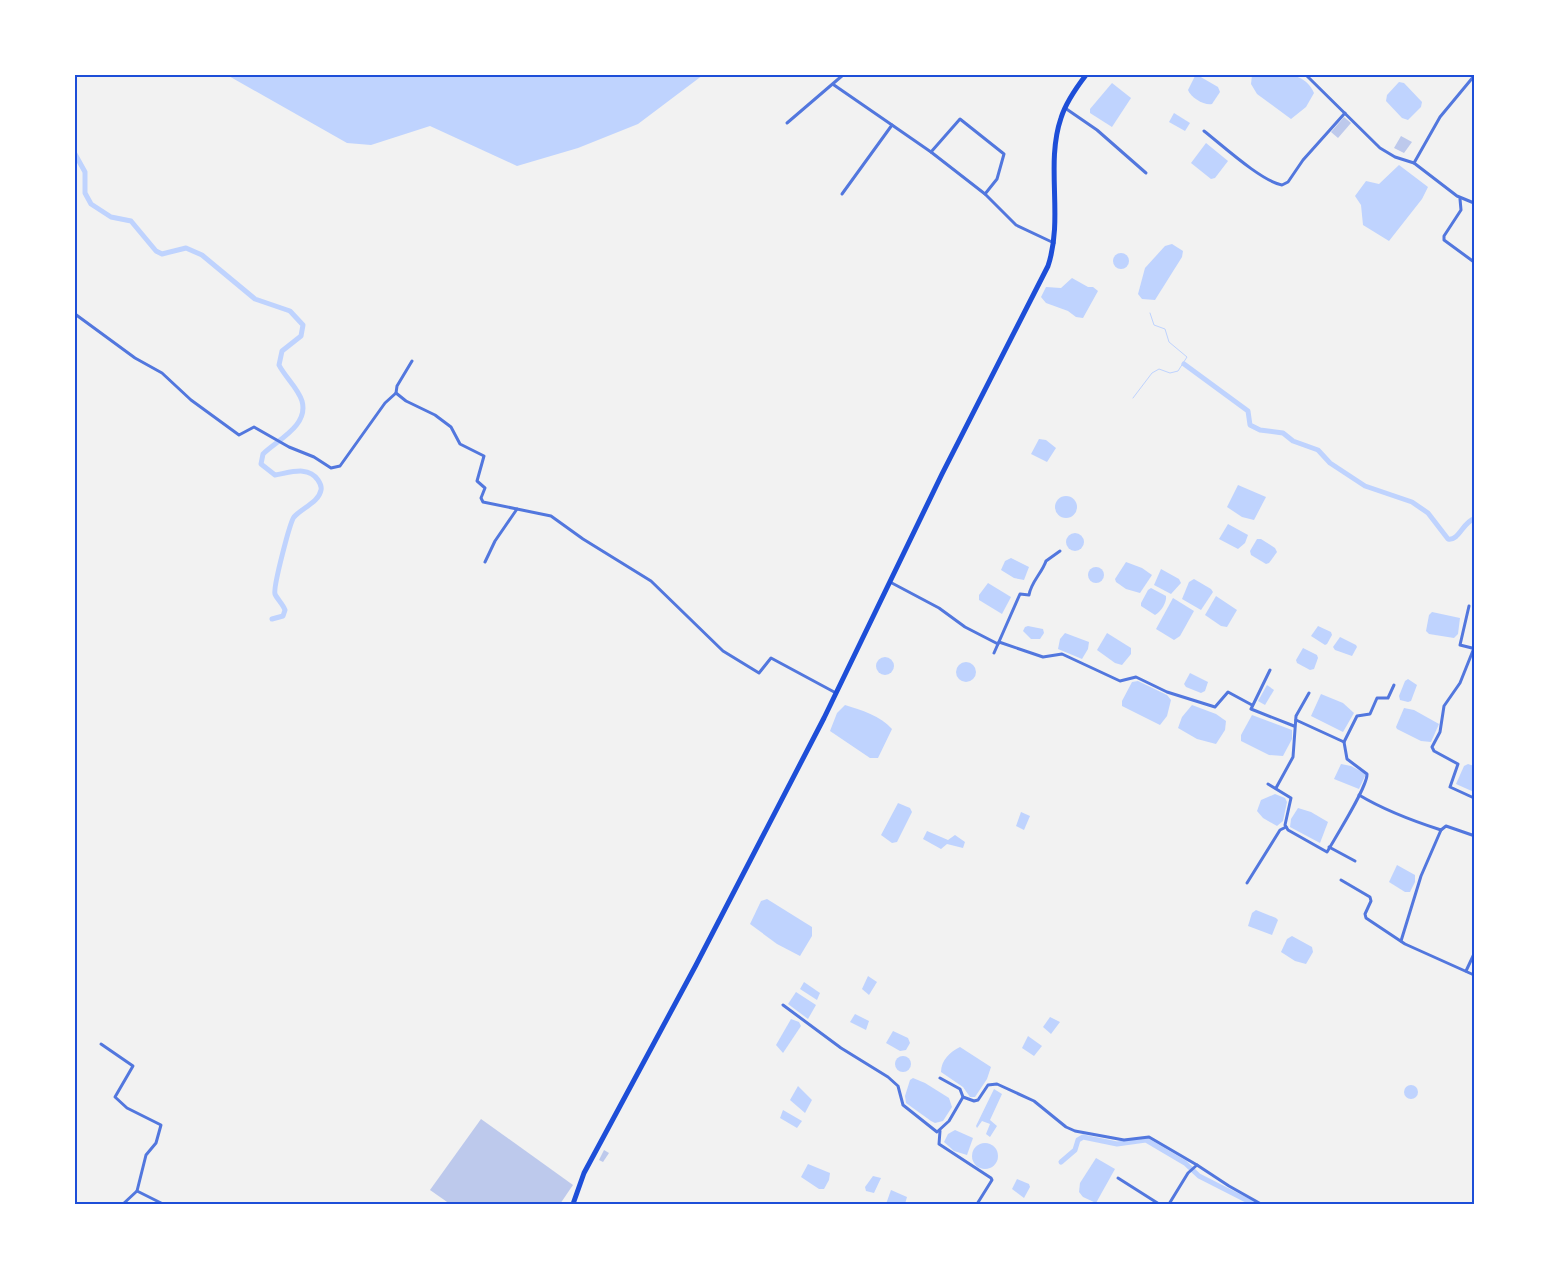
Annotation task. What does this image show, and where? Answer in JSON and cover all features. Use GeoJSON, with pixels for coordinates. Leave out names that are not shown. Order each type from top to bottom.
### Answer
{"type":"FeatureCollection","features":[{"type":"Feature","properties":{"kind":"main road"},"geometry":{"type":"LineString","coordinates":[[573,1204],[584,1173],[696,965],[836,694],[1048,266],[1054,243],[1055,154],[1058,128],[1065,108],[1086,75]]}},
{"type":"Feature","properties":{"kind":"street"},"geometry":{"type":"LineString","coordinates":[[787,123],[834,85],[843,75]]}},
{"type":"Feature","properties":{"kind":"street"},"geometry":{"type":"LineString","coordinates":[[1306,75],[1380,148],[1395,157],[1414,163],[1460,198],[1474,203]]}},
{"type":"Feature","properties":{"kind":"street"},"geometry":{"type":"LineString","coordinates":[[1414,163],[1440,117],[1474,76]]}},
{"type":"Feature","properties":{"kind":"street"},"geometry":{"type":"LineString","coordinates":[[834,85],[931,152],[985,194],[1016,225],[1054,243]]}},
{"type":"Feature","properties":{"kind":"street"},"geometry":{"type":"LineString","coordinates":[[1065,108],[1097,130],[1146,173]]}},
{"type":"Feature","properties":{"kind":"street"},"geometry":{"type":"LineString","coordinates":[[1204,131],[1258,173],[1282,185],[1288,182],[1303,160],[1346,114]]}},
{"type":"Feature","properties":{"kind":"street"},"geometry":{"type":"LineString","coordinates":[[931,152],[960,119],[1004,154],[996,179],[985,194]]}},
{"type":"Feature","properties":{"kind":"street"},"geometry":{"type":"LineString","coordinates":[[842,194],[892,125]]}},
{"type":"Feature","properties":{"kind":"street"},"geometry":{"type":"LineString","coordinates":[[1460,198],[1461,210],[1444,236],[1444,240],[1474,262]]}},
{"type":"Feature","properties":{"kind":"street"},"geometry":{"type":"LineString","coordinates":[[75,314],[135,358],[162,373],[191,400],[239,435],[254,427],[289,447],[314,457],[331,468],[337,468],[349,456],[385,403],[396,393],[396,386],[412,361]]}},
{"type":"Feature","properties":{"kind":"street"},"geometry":{"type":"LineString","coordinates":[[396,393],[406,402],[435,415],[451,427],[460,444],[484,456],[477,481],[485,488],[481,498],[483,502],[551,516],[583,540],[651,581],[724,651],[759,673],[771,658],[836,694]]}},
{"type":"Feature","properties":{"kind":"street"},"geometry":{"type":"LineString","coordinates":[[485,562],[495,541],[517,509]]}},
{"type":"Feature","properties":{"kind":"street"},"geometry":{"type":"LineString","coordinates":[[994,654],[1020,594],[1029,595],[1032,585],[1044,569],[1046,561],[1060,551]]}},
{"type":"Feature","properties":{"kind":"street"},"geometry":{"type":"LineString","coordinates":[[890,582],[939,608],[979,635],[998,643],[1043,657],[1062,654],[1120,681],[1136,677],[1168,692],[1215,707],[1228,692],[1252,705]]}},
{"type":"Feature","properties":{"kind":"street"},"geometry":{"type":"LineString","coordinates":[[1469,606],[1460,645],[1473,648],[1465,674],[1444,706],[1440,732],[1432,747],[1434,751],[1458,764],[1450,787],[1474,798]]}},
{"type":"Feature","properties":{"kind":"street"},"geometry":{"type":"LineString","coordinates":[[1270,670],[1251,709],[1294,726]]}},
{"type":"Feature","properties":{"kind":"street"},"geometry":{"type":"LineString","coordinates":[[1268,784],[1291,798],[1286,827],[1290,832],[1327,852],[1368,778],[1367,774],[1347,759],[1344,742],[1357,716],[1370,714],[1377,698],[1388,698],[1394,685]]}},
{"type":"Feature","properties":{"kind":"street"},"geometry":{"type":"LineString","coordinates":[[1276,788],[1293,757],[1294,726],[1309,693]]}},
{"type":"Feature","properties":{"kind":"street"},"geometry":{"type":"LineString","coordinates":[[1296,720],[1344,742]]}},
{"type":"Feature","properties":{"kind":"street"},"geometry":{"type":"LineString","coordinates":[[1359,795],[1380,808],[1442,830]]}},
{"type":"Feature","properties":{"kind":"street"},"geometry":{"type":"LineString","coordinates":[[1401,941],[1421,876],[1442,830],[1446,826],[1472,836]]}},
{"type":"Feature","properties":{"kind":"street"},"geometry":{"type":"LineString","coordinates":[[1247,883],[1280,830],[1286,827]]}},
{"type":"Feature","properties":{"kind":"street"},"geometry":{"type":"LineString","coordinates":[[1329,847],[1354,861]]}},
{"type":"Feature","properties":{"kind":"street"},"geometry":{"type":"LineString","coordinates":[[1341,880],[1369,895],[1371,901],[1365,916],[1401,941],[1474,975]]}},
{"type":"Feature","properties":{"kind":"street"},"geometry":{"type":"LineString","coordinates":[[1466,971],[1474,954]]}},
{"type":"Feature","properties":{"kind":"street"},"geometry":{"type":"LineString","coordinates":[[783,1004],[841,1048],[898,1086],[903,1105],[931,1128],[940,1131]]}},
{"type":"Feature","properties":{"kind":"street"},"geometry":{"type":"LineString","coordinates":[[101,1044],[133,1066],[115,1097],[127,1108],[161,1125],[156,1143],[146,1155],[137,1191],[123,1204]]}},
{"type":"Feature","properties":{"kind":"street"},"geometry":{"type":"LineString","coordinates":[[940,1078],[960,1089],[963,1097]]}},
{"type":"Feature","properties":{"kind":"street"},"geometry":{"type":"LineString","coordinates":[[963,1097],[976,1101],[988,1085],[997,1084],[1034,1100],[1075,1131],[1124,1140],[1149,1137],[1261,1204]]}},
{"type":"Feature","properties":{"kind":"street"},"geometry":{"type":"LineString","coordinates":[[963,1097],[940,1131],[939,1144],[992,1180],[977,1204]]}},
{"type":"Feature","properties":{"kind":"street"},"geometry":{"type":"LineString","coordinates":[[1169,1204],[1188,1173],[1197,1164]]}},
{"type":"Feature","properties":{"kind":"street"},"geometry":{"type":"LineString","coordinates":[[1118,1178],[1159,1204]]}},
{"type":"Feature","properties":{"kind":"street"},"geometry":{"type":"LineString","coordinates":[[137,1191],[163,1204]]}},
{"type":"Feature","properties":{"kind":"water"},"geometry":{"type":"Polygon","coordinates":[[[1279,74],[1296,76],[1309,85],[1314,93],[1306,107],[1291,119],[1257,94],[1251,84],[1252,75],[1279,74]]]}},
{"type":"Feature","properties":{"kind":"water"},"geometry":{"type":"Polygon","coordinates":[[[227,75],[703,75],[638,124],[578,148],[517,166],[430,126],[371,145],[347,143],[227,75]]]}},
{"type":"Feature","properties":{"kind":"water"},"geometry":{"type":"Polygon","coordinates":[[[1195,76],[1199,76],[1218,87],[1220,92],[1212,104],[1202,103],[1188,90],[1195,76]]]}},
{"type":"Feature","properties":{"kind":"water"},"geometry":{"type":"Polygon","coordinates":[[[1399,82],[1404,83],[1422,102],[1421,107],[1408,120],[1402,118],[1386,101],[1387,95],[1399,82]]]}},
{"type":"Feature","properties":{"kind":"water"},"geometry":{"type":"Polygon","coordinates":[[[1112,83],[1131,98],[1112,127],[1090,113],[1090,109],[1112,83]]]}},
{"type":"Feature","properties":{"kind":"water"},"geometry":{"type":"Polygon","coordinates":[[[1174,113],[1190,123],[1185,131],[1169,122],[1174,113]]]}},
{"type":"Feature","properties":{"kind":"water"},"geometry":{"type":"Polygon","coordinates":[[[1206,143],[1228,161],[1215,178],[1211,179],[1191,163],[1206,143]]]}},
{"type":"Feature","properties":{"kind":"water"},"geometry":{"type":"Polygon","coordinates":[[[1399,165],[1428,187],[1422,199],[1389,241],[1363,225],[1361,205],[1355,196],[1366,181],[1379,184],[1399,165]]]}},
{"type":"Feature","properties":{"kind":"water"},"geometry":{"type":"Polygon","coordinates":[[[1172,244],[1183,251],[1182,257],[1155,300],[1142,299],[1138,294],[1145,268],[1165,246],[1172,244]]]}},
{"type":"Feature","properties":{"kind":"water"},"geometry":{"type":"Polygon","coordinates":[[[1121,253],[1127,255],[1129,261],[1127,267],[1121,269],[1115,267],[1113,261],[1115,255],[1121,253]]]}},
{"type":"Feature","properties":{"kind":"water"},"geometry":{"type":"Polygon","coordinates":[[[1072,278],[1098,291],[1083,318],[1076,317],[1068,311],[1046,303],[1041,297],[1046,287],[1061,288],[1072,278]]]}},
{"type":"Feature","properties":{"kind":"water"},"geometry":{"type":"Polygon","coordinates":[[[1039,439],[1046,440],[1056,448],[1047,462],[1031,454],[1039,439]]]}},
{"type":"Feature","properties":{"kind":"water"},"geometry":{"type":"Polygon","coordinates":[[[1238,485],[1266,497],[1254,520],[1242,517],[1227,507],[1238,485]]]}},
{"type":"Feature","properties":{"kind":"water"},"geometry":{"type":"Polygon","coordinates":[[[1066,496],[1076,503],[1077,507],[1070,517],[1066,518],[1056,511],[1055,507],[1062,497],[1066,496]]]}},
{"type":"Feature","properties":{"kind":"water"},"geometry":{"type":"Polygon","coordinates":[[[1228,524],[1248,535],[1245,543],[1238,549],[1219,539],[1228,524]]]}},
{"type":"Feature","properties":{"kind":"water"},"geometry":{"type":"Polygon","coordinates":[[[1075,533],[1081,536],[1084,542],[1081,548],[1075,551],[1069,548],[1066,542],[1069,536],[1075,533]]]}},
{"type":"Feature","properties":{"kind":"water"},"geometry":{"type":"Polygon","coordinates":[[[1257,539],[1261,539],[1275,548],[1277,552],[1269,563],[1266,564],[1251,555],[1250,551],[1257,539]]]}},
{"type":"Feature","properties":{"kind":"water"},"geometry":{"type":"Polygon","coordinates":[[[1011,558],[1029,567],[1024,580],[1014,578],[1001,570],[1005,561],[1011,558]]]}},
{"type":"Feature","properties":{"kind":"water"},"geometry":{"type":"Polygon","coordinates":[[[1126,562],[1142,568],[1152,575],[1140,593],[1126,589],[1116,582],[1115,579],[1126,562]]]}},
{"type":"Feature","properties":{"kind":"water"},"geometry":{"type":"Polygon","coordinates":[[[1096,567],[1102,569],[1104,575],[1102,581],[1096,583],[1090,581],[1088,575],[1090,569],[1096,567]]]}},
{"type":"Feature","properties":{"kind":"water"},"geometry":{"type":"Polygon","coordinates":[[[1161,569],[1179,579],[1181,583],[1171,594],[1154,585],[1161,569]]]}},
{"type":"Feature","properties":{"kind":"water"},"geometry":{"type":"Polygon","coordinates":[[[1194,579],[1213,592],[1201,610],[1182,599],[1189,582],[1194,579]]]}},
{"type":"Feature","properties":{"kind":"water"},"geometry":{"type":"Polygon","coordinates":[[[988,583],[1011,597],[1002,614],[979,600],[979,595],[988,583]]]}},
{"type":"Feature","properties":{"kind":"water"},"geometry":{"type":"Polygon","coordinates":[[[1151,588],[1166,596],[1163,607],[1155,615],[1141,606],[1148,590],[1151,588]]]}},
{"type":"Feature","properties":{"kind":"water"},"geometry":{"type":"Polygon","coordinates":[[[1216,596],[1237,610],[1227,627],[1221,626],[1205,615],[1216,596]]]}},
{"type":"Feature","properties":{"kind":"water"},"geometry":{"type":"Polygon","coordinates":[[[1173,598],[1194,611],[1180,636],[1174,640],[1156,629],[1173,598]]]}},
{"type":"Feature","properties":{"kind":"water"},"geometry":{"type":"Polygon","coordinates":[[[1432,612],[1460,618],[1458,634],[1454,638],[1429,634],[1426,631],[1429,615],[1432,612]]]}},
{"type":"Feature","properties":{"kind":"water"},"geometry":{"type":"Polygon","coordinates":[[[1028,626],[1043,629],[1044,633],[1040,639],[1031,639],[1023,631],[1028,626]]]}},
{"type":"Feature","properties":{"kind":"water"},"geometry":{"type":"Polygon","coordinates":[[[1318,626],[1331,632],[1332,635],[1325,645],[1311,636],[1318,626]]]}},
{"type":"Feature","properties":{"kind":"water"},"geometry":{"type":"Polygon","coordinates":[[[1065,633],[1089,642],[1088,649],[1082,659],[1058,649],[1060,639],[1065,633]]]}},
{"type":"Feature","properties":{"kind":"water"},"geometry":{"type":"Polygon","coordinates":[[[1107,633],[1131,648],[1131,654],[1122,665],[1115,663],[1097,650],[1107,633]]]}},
{"type":"Feature","properties":{"kind":"water"},"geometry":{"type":"Polygon","coordinates":[[[1340,637],[1356,645],[1357,647],[1352,656],[1335,650],[1333,647],[1340,637]]]}},
{"type":"Feature","properties":{"kind":"water"},"geometry":{"type":"Polygon","coordinates":[[[1303,648],[1317,655],[1318,658],[1314,669],[1310,670],[1297,663],[1296,660],[1303,648]]]}},
{"type":"Feature","properties":{"kind":"water"},"geometry":{"type":"Polygon","coordinates":[[[885,657],[893,662],[894,666],[889,674],[885,675],[877,670],[876,666],[881,658],[885,657]]]}},
{"type":"Feature","properties":{"kind":"water"},"geometry":{"type":"Polygon","coordinates":[[[966,662],[973,665],[976,672],[973,679],[966,682],[959,679],[956,672],[959,665],[966,662]]]}},
{"type":"Feature","properties":{"kind":"water"},"geometry":{"type":"Polygon","coordinates":[[[1190,673],[1208,682],[1205,691],[1201,693],[1186,687],[1184,684],[1190,673]]]}},
{"type":"Feature","properties":{"kind":"water"},"geometry":{"type":"Polygon","coordinates":[[[1408,679],[1417,685],[1411,701],[1408,702],[1400,700],[1399,696],[1405,681],[1408,679]]]}},
{"type":"Feature","properties":{"kind":"water"},"geometry":{"type":"Polygon","coordinates":[[[1138,681],[1167,695],[1171,700],[1167,716],[1160,725],[1122,706],[1122,701],[1132,682],[1138,681]]]}},
{"type":"Feature","properties":{"kind":"water"},"geometry":{"type":"Polygon","coordinates":[[[1267,685],[1274,690],[1265,705],[1258,701],[1267,685]]]}},
{"type":"Feature","properties":{"kind":"water"},"geometry":{"type":"Polygon","coordinates":[[[1321,694],[1343,703],[1354,713],[1343,732],[1311,716],[1321,694]]]}},
{"type":"Feature","properties":{"kind":"water"},"geometry":{"type":"Polygon","coordinates":[[[845,705],[877,717],[892,729],[878,758],[870,758],[830,731],[837,713],[845,705]]]}},
{"type":"Feature","properties":{"kind":"water"},"geometry":{"type":"Polygon","coordinates":[[[1192,705],[1216,714],[1226,721],[1225,730],[1216,744],[1197,739],[1178,728],[1182,717],[1192,705]]]}},
{"type":"Feature","properties":{"kind":"water"},"geometry":{"type":"Polygon","coordinates":[[[1404,708],[1414,710],[1439,724],[1431,742],[1421,741],[1397,729],[1396,727],[1404,708]]]}},
{"type":"Feature","properties":{"kind":"water"},"geometry":{"type":"Polygon","coordinates":[[[1252,715],[1292,730],[1292,739],[1283,756],[1269,755],[1241,741],[1241,735],[1252,715]]]}},
{"type":"Feature","properties":{"kind":"water"},"geometry":{"type":"Polygon","coordinates":[[[1341,764],[1351,766],[1366,774],[1359,789],[1334,779],[1341,764]]]}},
{"type":"Feature","properties":{"kind":"water"},"geometry":{"type":"Polygon","coordinates":[[[1468,764],[1474,766],[1474,792],[1456,784],[1464,766],[1468,764]]]}},
{"type":"Feature","properties":{"kind":"water"},"geometry":{"type":"Polygon","coordinates":[[[1275,794],[1285,798],[1287,802],[1283,821],[1277,826],[1263,818],[1257,811],[1261,800],[1275,794]]]}},
{"type":"Feature","properties":{"kind":"water"},"geometry":{"type":"Polygon","coordinates":[[[898,803],[910,808],[912,812],[897,842],[892,843],[881,835],[898,803]]]}},
{"type":"Feature","properties":{"kind":"water"},"geometry":{"type":"Polygon","coordinates":[[[1298,808],[1311,812],[1328,822],[1320,843],[1290,827],[1291,819],[1298,808]]]}},
{"type":"Feature","properties":{"kind":"water"},"geometry":{"type":"Polygon","coordinates":[[[1021,812],[1030,816],[1024,830],[1016,826],[1021,812]]]}},
{"type":"Feature","properties":{"kind":"water"},"geometry":{"type":"Polygon","coordinates":[[[927,831],[948,840],[955,835],[965,842],[963,848],[947,844],[941,849],[923,839],[927,831]]]}},
{"type":"Feature","properties":{"kind":"water"},"geometry":{"type":"Polygon","coordinates":[[[1397,865],[1415,875],[1415,882],[1410,892],[1405,892],[1389,882],[1397,865]]]}},
{"type":"Feature","properties":{"kind":"water"},"geometry":{"type":"Polygon","coordinates":[[[767,899],[812,927],[812,936],[800,956],[777,944],[750,924],[761,901],[767,899]]]}},
{"type":"Feature","properties":{"kind":"water"},"geometry":{"type":"Polygon","coordinates":[[[1256,910],[1278,920],[1272,935],[1248,926],[1252,913],[1256,910]]]}},
{"type":"Feature","properties":{"kind":"water"},"geometry":{"type":"Polygon","coordinates":[[[1292,936],[1312,947],[1313,952],[1306,964],[1295,961],[1281,952],[1287,939],[1292,936]]]}},
{"type":"Feature","properties":{"kind":"water"},"geometry":{"type":"Polygon","coordinates":[[[868,976],[877,982],[869,995],[862,989],[868,976]]]}},
{"type":"Feature","properties":{"kind":"water"},"geometry":{"type":"Polygon","coordinates":[[[804,982],[820,993],[817,1000],[800,989],[804,982]]]}},
{"type":"Feature","properties":{"kind":"water"},"geometry":{"type":"Polygon","coordinates":[[[796,992],[816,1005],[808,1019],[788,1004],[796,992]]]}},
{"type":"Feature","properties":{"kind":"water"},"geometry":{"type":"Polygon","coordinates":[[[855,1014],[869,1021],[866,1030],[850,1022],[855,1014]]]}},
{"type":"Feature","properties":{"kind":"water"},"geometry":{"type":"Polygon","coordinates":[[[1050,1017],[1060,1022],[1051,1034],[1043,1027],[1050,1017]]]}},
{"type":"Feature","properties":{"kind":"water"},"geometry":{"type":"Polygon","coordinates":[[[791,1019],[799,1022],[801,1026],[783,1053],[776,1045],[791,1019]]]}},
{"type":"Feature","properties":{"kind":"water"},"geometry":{"type":"Polygon","coordinates":[[[893,1031],[908,1038],[910,1043],[906,1050],[900,1051],[886,1043],[893,1031]]]}},
{"type":"Feature","properties":{"kind":"water"},"geometry":{"type":"Polygon","coordinates":[[[1028,1036],[1042,1046],[1034,1056],[1022,1048],[1028,1036]]]}},
{"type":"Feature","properties":{"kind":"water"},"geometry":{"type":"Polygon","coordinates":[[[960,1047],[991,1067],[987,1079],[975,1097],[970,1097],[963,1087],[941,1072],[947,1057],[960,1047]]]}},
{"type":"Feature","properties":{"kind":"water"},"geometry":{"type":"Polygon","coordinates":[[[903,1056],[909,1058],[911,1064],[909,1070],[903,1072],[897,1070],[895,1064],[897,1058],[903,1056]]]}},
{"type":"Feature","properties":{"kind":"water"},"geometry":{"type":"Polygon","coordinates":[[[913,1078],[949,1098],[952,1107],[943,1121],[935,1123],[906,1103],[905,1096],[910,1080],[913,1078]]]}},
{"type":"Feature","properties":{"kind":"water"},"geometry":{"type":"Polygon","coordinates":[[[1408,1085],[1414,1085],[1418,1092],[1414,1099],[1408,1099],[1404,1095],[1404,1089],[1408,1085]]]}},
{"type":"Feature","properties":{"kind":"water"},"geometry":{"type":"Polygon","coordinates":[[[798,1086],[812,1100],[805,1113],[790,1100],[798,1086]]]}},
{"type":"Feature","properties":{"kind":"water"},"geometry":{"type":"Polygon","coordinates":[[[994,1089],[1002,1094],[990,1120],[997,1126],[990,1137],[986,1134],[990,1124],[982,1121],[977,1128],[976,1126],[994,1089]]]}},
{"type":"Feature","properties":{"kind":"water"},"geometry":{"type":"Polygon","coordinates":[[[783,1110],[802,1121],[797,1128],[780,1118],[783,1110]]]}},
{"type":"Feature","properties":{"kind":"water"},"geometry":{"type":"Polygon","coordinates":[[[955,1130],[973,1138],[967,1155],[954,1151],[944,1142],[948,1134],[955,1130]]]}},
{"type":"Feature","properties":{"kind":"water"},"geometry":{"type":"Polygon","coordinates":[[[985,1143],[994,1147],[998,1156],[994,1165],[985,1169],[976,1165],[972,1156],[976,1147],[985,1143]]]}},
{"type":"Feature","properties":{"kind":"water"},"geometry":{"type":"Polygon","coordinates":[[[1096,1158],[1115,1169],[1096,1203],[1083,1197],[1079,1192],[1080,1183],[1096,1158]]]}},
{"type":"Feature","properties":{"kind":"water"},"geometry":{"type":"Polygon","coordinates":[[[808,1164],[830,1173],[829,1180],[824,1189],[819,1189],[801,1177],[808,1164]]]}},
{"type":"Feature","properties":{"kind":"water"},"geometry":{"type":"Polygon","coordinates":[[[873,1176],[881,1178],[874,1193],[866,1191],[865,1187],[873,1176]]]}},
{"type":"Feature","properties":{"kind":"water"},"geometry":{"type":"Polygon","coordinates":[[[1017,1179],[1029,1184],[1030,1187],[1024,1198],[1012,1189],[1017,1179]]]}},
{"type":"Feature","properties":{"kind":"water"},"geometry":{"type":"Polygon","coordinates":[[[891,1190],[907,1197],[905,1204],[886,1204],[891,1190]]]}},
{"type":"Feature","properties":{"kind":"building"},"geometry":{"type":"Polygon","coordinates":[[[1344,117],[1351,123],[1338,138],[1331,132],[1344,117]]]}},
{"type":"Feature","properties":{"kind":"building"},"geometry":{"type":"Polygon","coordinates":[[[1401,136],[1412,142],[1404,153],[1394,148],[1401,136]]]}},
{"type":"Feature","properties":{"kind":"building"},"geometry":{"type":"Polygon","coordinates":[[[481,1119],[573,1185],[560,1204],[450,1204],[430,1190],[481,1119]]]}},
{"type":"Feature","properties":{"kind":"building"},"geometry":{"type":"Polygon","coordinates":[[[604,1150],[609,1153],[603,1162],[599,1160],[604,1150]]]}},
{"type":"Feature","properties":{"kind":"waterway"},"geometry":{"type":"LineString","coordinates":[[75,154],[85,172],[85,193],[91,204],[111,217],[131,221],[156,251],[162,254],[186,248],[202,255],[255,299],[290,311],[303,325],[301,336],[282,351],[279,365],[300,396],[303,410],[301,418],[290,432],[263,454],[261,464],[275,475],[298,471],[314,475],[321,485],[321,489],[317,498],[297,514],[292,521],[275,589],[275,594],[285,610],[283,616],[272,619]]}},
{"type":"Feature","properties":{"kind":"waterway"},"geometry":{"type":"LineString","coordinates":[[1133,398],[1152,373],[1159,369],[1170,373],[1178,371],[1187,357],[1169,342],[1165,329],[1154,325],[1150,313]]}},
{"type":"Feature","properties":{"kind":"waterway"},"geometry":{"type":"LineString","coordinates":[[1184,364],[1248,411],[1250,425],[1260,430],[1283,433],[1293,441],[1318,450],[1330,463],[1365,486],[1412,502],[1428,513],[1448,539],[1455,537],[1474,519]]}},
{"type":"Feature","properties":{"kind":"waterway"},"geometry":{"type":"LineString","coordinates":[[1061,1162],[1075,1150],[1078,1140],[1083,1137],[1117,1144],[1146,1140],[1185,1163],[1199,1176],[1254,1204]]}}]}
